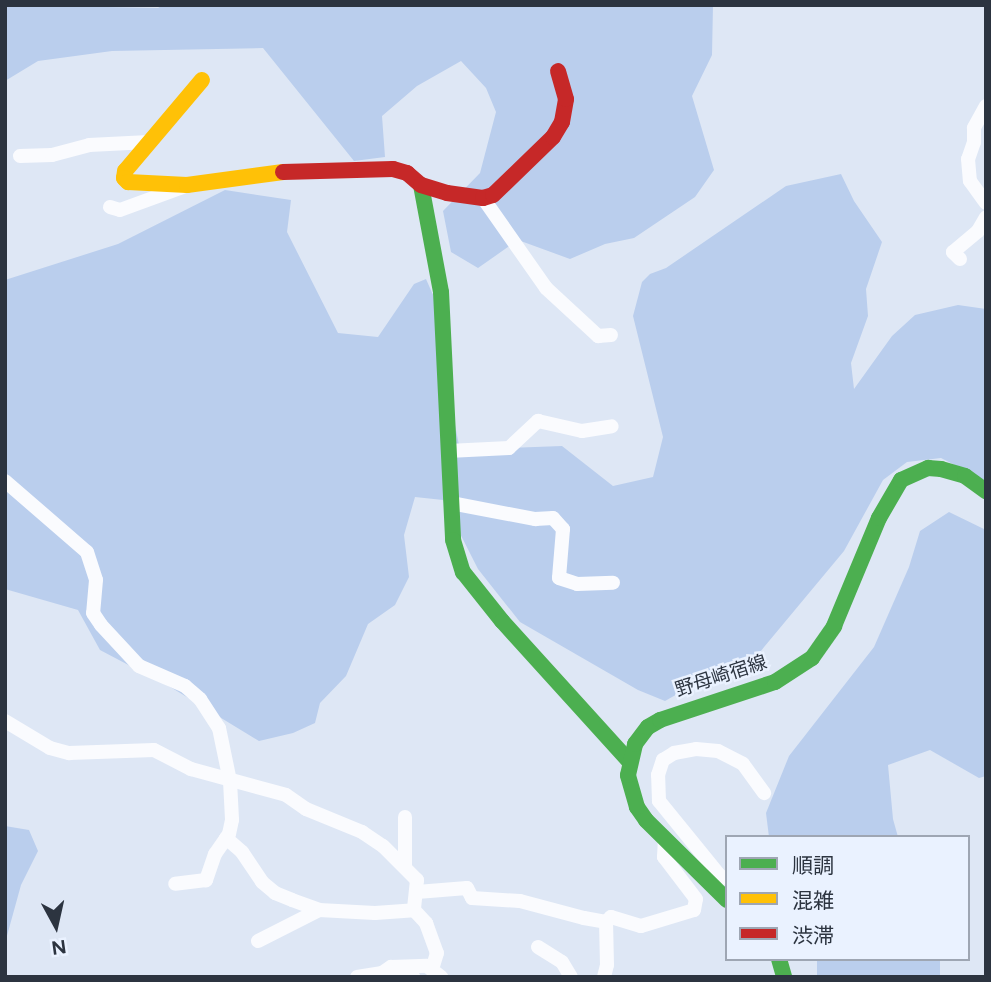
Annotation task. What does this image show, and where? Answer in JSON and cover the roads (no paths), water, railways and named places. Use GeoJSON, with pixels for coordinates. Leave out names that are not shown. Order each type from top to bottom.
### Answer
{"type":"FeatureCollection","features":[{"type":"Feature","properties":{"kind":"street"},"geometry":{"type":"LineString","coordinates":[[202,80],[125,170],[124,178],[138,184],[187,185],[267,172],[393,169],[407,173],[421,185],[447,193],[483,198],[493,195],[515,175],[553,137],[562,122],[566,99],[558,71]]}},
{"type":"Feature","properties":{"kind":"street"},"geometry":{"type":"LineString","coordinates":[[986,106],[974,128],[974,142],[968,159],[970,181],[986,203]]}},
{"type":"Feature","properties":{"kind":"street"},"geometry":{"type":"LineString","coordinates":[[20,156],[51,155],[89,145],[149,142]]}},
{"type":"Feature","properties":{"kind":"street"},"geometry":{"type":"LineString","coordinates":[[110,207],[120,210],[187,185]]}},
{"type":"Feature","properties":{"kind":"street"},"geometry":{"type":"LineString","coordinates":[[421,185],[441,292],[453,540],[463,572],[502,621],[629,761],[630,790],[646,820],[722,895]]}},
{"type":"Feature","properties":{"kind":"street"},"geometry":{"type":"LineString","coordinates":[[483,198],[546,288],[598,336],[611,335]]}},
{"type":"Feature","properties":{"kind":"street"},"geometry":{"type":"LineString","coordinates":[[960,259],[953,252],[978,231],[986,218]]}},
{"type":"Feature","properties":{"kind":"street"},"geometry":{"type":"LineString","coordinates":[[448,451],[509,447],[538,421],[582,431],[612,426]]}},
{"type":"Feature","properties":{"kind":"street","name":"野母崎宿線"},"geometry":{"type":"LineString","coordinates":[[629,761],[641,735],[660,720],[775,682],[812,657],[834,626],[883,510],[901,480],[928,468],[941,469],[965,476],[986,491]]}},
{"type":"Feature","properties":{"kind":"street"},"geometry":{"type":"LineString","coordinates":[[5,481],[87,552],[96,580],[93,613],[101,625],[139,666],[185,686],[200,699],[219,728],[230,781],[232,820],[206,880],[175,884]]}},
{"type":"Feature","properties":{"kind":"street"},"geometry":{"type":"LineString","coordinates":[[451,503],[535,519],[553,518],[563,529],[559,578],[577,584],[613,583]]}},
{"type":"Feature","properties":{"kind":"street"},"geometry":{"type":"LineString","coordinates":[[5,721],[50,748],[92,754],[153,750],[191,769],[286,795],[306,809],[362,832],[405,866],[417,880],[414,910],[426,923],[434,942],[437,953],[436,973]]}},
{"type":"Feature","properties":{"kind":"street"},"geometry":{"type":"LineString","coordinates":[[722,895],[720,876],[659,802],[658,775],[663,761],[674,753],[696,749],[718,751],[743,764],[764,793]]}},
{"type":"Feature","properties":{"kind":"street"},"geometry":{"type":"LineString","coordinates":[[405,817],[405,866]]}},
{"type":"Feature","properties":{"kind":"street"},"geometry":{"type":"LineString","coordinates":[[226,838],[242,852],[262,882],[275,893],[319,910],[375,914],[414,910]]}},
{"type":"Feature","properties":{"kind":"street"},"geometry":{"type":"LineString","coordinates":[[604,977],[607,965],[606,922],[611,916],[641,926],[694,911],[696,899],[664,857],[665,838]]}},
{"type":"Feature","properties":{"kind":"street"},"geometry":{"type":"LineString","coordinates":[[416,892],[467,888],[472,898],[520,901],[606,922]]}},
{"type":"Feature","properties":{"kind":"street"},"geometry":{"type":"LineString","coordinates":[[258,941],[319,910]]}},
{"type":"Feature","properties":{"kind":"street"},"geometry":{"type":"LineString","coordinates":[[537,947],[562,962],[571,977]]}},
{"type":"Feature","properties":{"kind":"street"},"geometry":{"type":"LineString","coordinates":[[382,973],[391,967],[427,966],[436,973]]}},
{"type":"Feature","properties":{"kind":"street"},"geometry":{"type":"LineString","coordinates":[[357,977],[382,973],[413,977]]}},
{"type":"Feature","properties":{"kind":"street"},"geometry":{"type":"LineString","coordinates":[[587,977],[598,977]]}}]}
